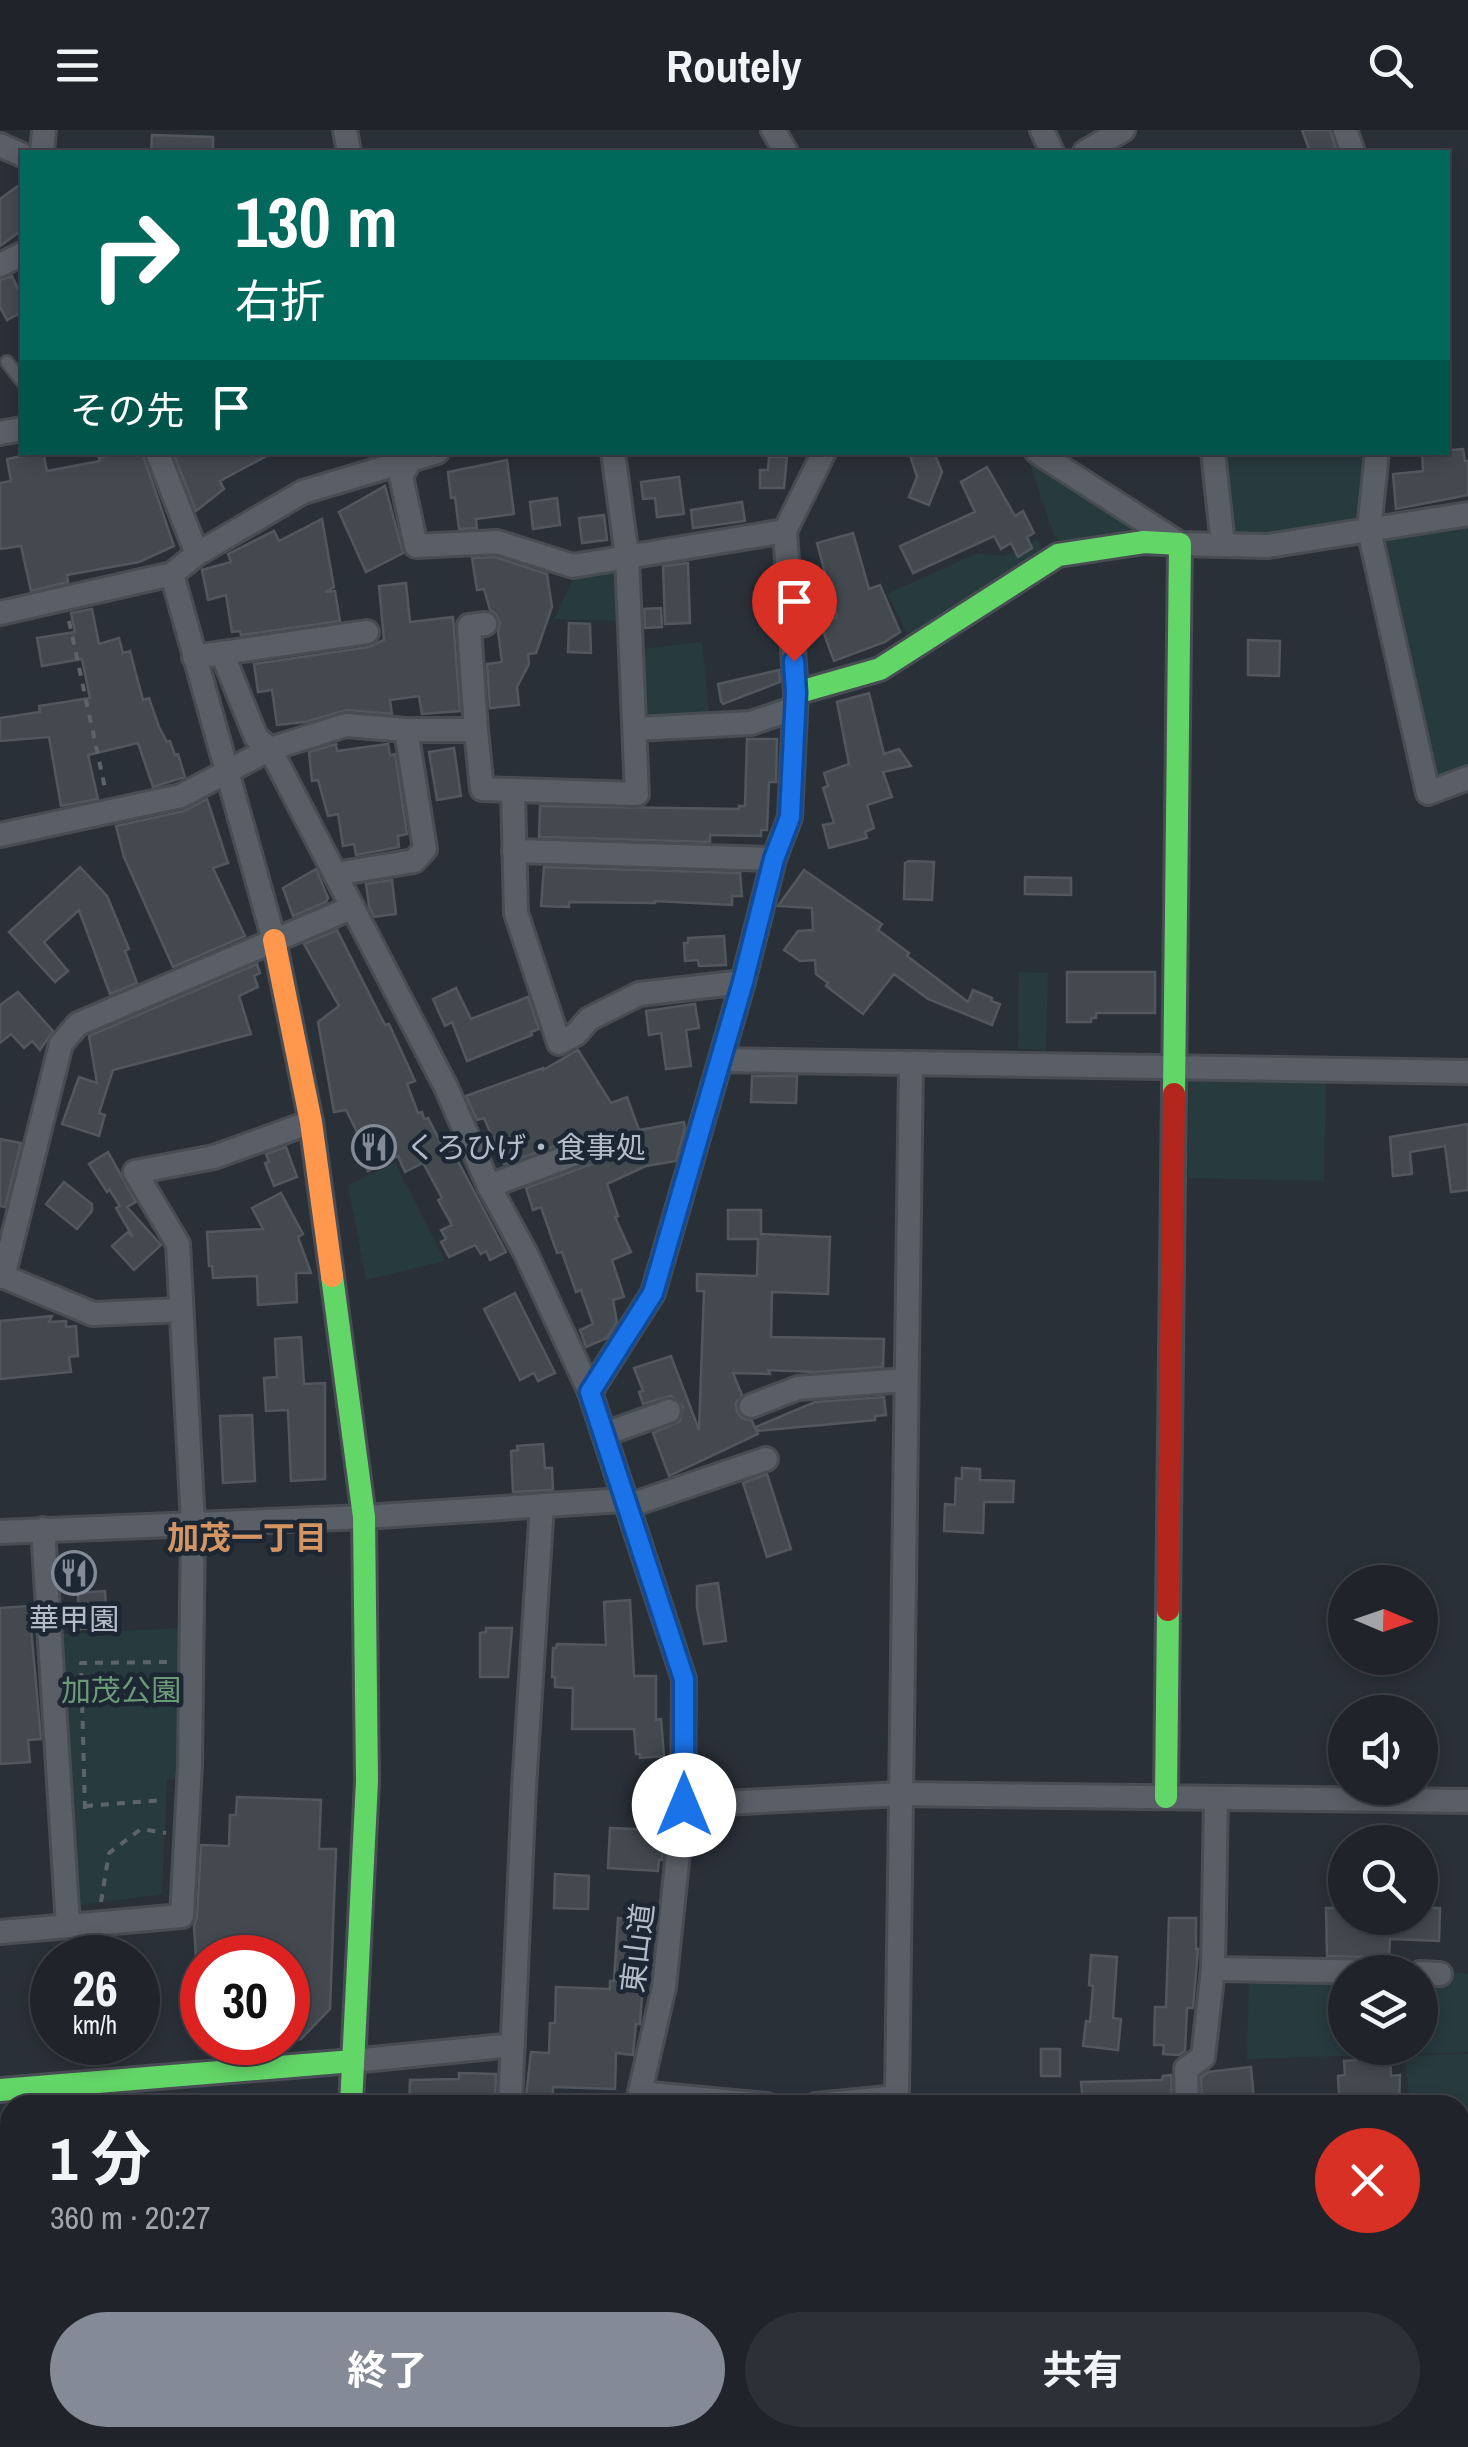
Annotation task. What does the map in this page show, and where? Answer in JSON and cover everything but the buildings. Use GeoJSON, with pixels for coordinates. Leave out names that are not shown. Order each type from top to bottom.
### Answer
{"type":"FeatureCollection","features":[{"type":"Feature","properties":{"kind":"street"},"geometry":{"type":"LineString","coordinates":[[1089,150],[1123,130]]}},
{"type":"Feature","properties":{"kind":"street"},"geometry":{"type":"LineString","coordinates":[[158,455],[197,554]]}},
{"type":"Feature","properties":{"kind":"street"},"geometry":{"type":"LineString","coordinates":[[486,624],[469,626],[482,789],[637,794],[627,557],[613,455]]}},
{"type":"Feature","properties":{"kind":"street"},"geometry":{"type":"LineString","coordinates":[[590,1392],[653,1293],[743,982],[774,859],[790,817],[796,700],[785,531],[823,455]]}},
{"type":"Feature","properties":{"kind":"street"},"geometry":{"type":"LineString","coordinates":[[1042,455],[1180,544]]}},
{"type":"Feature","properties":{"kind":"street"},"geometry":{"type":"LineString","coordinates":[[1213,455],[1223,545]]}},
{"type":"Feature","properties":{"kind":"street"},"geometry":{"type":"LineString","coordinates":[[1376,455],[1369,530],[1428,793],[1468,778]]}},
{"type":"Feature","properties":{"kind":"street"},"geometry":{"type":"LineString","coordinates":[[0,613],[172,574],[197,554],[303,492],[411,456]]}},
{"type":"Feature","properties":{"kind":"street"},"geometry":{"type":"LineString","coordinates":[[411,456],[401,476],[416,546],[497,542],[573,566],[785,531]]}},
{"type":"Feature","properties":{"kind":"street"},"geometry":{"type":"LineString","coordinates":[[635,729],[751,723],[796,700],[880,669],[1058,555],[1144,542],[1268,546],[1468,514]]}},
{"type":"Feature","properties":{"kind":"street"},"geometry":{"type":"LineString","coordinates":[[1166,1797],[1180,544]]}},
{"type":"Feature","properties":{"kind":"street"},"geometry":{"type":"LineString","coordinates":[[172,574],[274,940],[311,1122],[364,1517],[367,1781],[352,2095]]}},
{"type":"Feature","properties":{"kind":"street"},"geometry":{"type":"LineString","coordinates":[[194,657],[367,632]]}},
{"type":"Feature","properties":{"kind":"street","name":"東山道"},"geometry":{"type":"LineString","coordinates":[[222,653],[256,737],[270,749],[446,1087],[489,1186],[526,1254],[590,1392],[684,1679],[684,1805],[664,1987],[640,2095]]}},
{"type":"Feature","properties":{"kind":"street"},"geometry":{"type":"LineString","coordinates":[[0,835],[182,796],[270,749],[346,725],[476,730]]}},
{"type":"Feature","properties":{"kind":"street"},"geometry":{"type":"LineString","coordinates":[[334,874],[414,861],[424,849],[406,730]]}},
{"type":"Feature","properties":{"kind":"street"},"geometry":{"type":"LineString","coordinates":[[514,792],[516,913],[559,1043],[576,1034],[589,1018],[639,994],[743,982]]}},
{"type":"Feature","properties":{"kind":"street"},"geometry":{"type":"LineString","coordinates":[[514,851],[774,859]]}},
{"type":"Feature","properties":{"kind":"street"},"geometry":{"type":"LineString","coordinates":[[181,1310],[93,1314],[2,1276],[61,1044],[78,1024],[352,908]]}},
{"type":"Feature","properties":{"kind":"street"},"geometry":{"type":"LineString","coordinates":[[721,1060],[1468,1072]]}},
{"type":"Feature","properties":{"kind":"street"},"geometry":{"type":"LineString","coordinates":[[898,2095],[910,1063]]}},
{"type":"Feature","properties":{"kind":"street"},"geometry":{"type":"LineString","coordinates":[[0,1932],[182,1916],[190,1765],[193,1524],[178,1244],[134,1172],[214,1157],[311,1122]]}},
{"type":"Feature","properties":{"kind":"street"},"geometry":{"type":"LineString","coordinates":[[489,1186],[592,1148]]}},
{"type":"Feature","properties":{"kind":"street"},"geometry":{"type":"LineString","coordinates":[[751,1406],[798,1388],[906,1380]]}},
{"type":"Feature","properties":{"kind":"street"},"geometry":{"type":"LineString","coordinates":[[605,1434],[669,1412]]}},
{"type":"Feature","properties":{"kind":"street"},"geometry":{"type":"LineString","coordinates":[[0,1532],[637,1502],[766,1460]]}},
{"type":"Feature","properties":{"kind":"street"},"geometry":{"type":"LineString","coordinates":[[510,2095],[542,1505]]}},
{"type":"Feature","properties":{"kind":"street"},"geometry":{"type":"LineString","coordinates":[[44,1529],[68,1926]]}},
{"type":"Feature","properties":{"kind":"street"},"geometry":{"type":"LineString","coordinates":[[684,1805],[901,1794],[1468,1800]]}},
{"type":"Feature","properties":{"kind":"street"},"geometry":{"type":"LineString","coordinates":[[1187,2095],[1186,2069],[1203,2057],[1213,1969],[1216,1798]]}},
{"type":"Feature","properties":{"kind":"street"},"geometry":{"type":"LineString","coordinates":[[1213,1969],[1328,1971]]}},
{"type":"Feature","properties":{"kind":"street"},"geometry":{"type":"LineString","coordinates":[[0,2090],[512,2045]]}},
{"type":"Feature","properties":{"kind":"lane"},"geometry":{"type":"LineString","coordinates":[[7,362],[20,378]]}},
{"type":"Feature","properties":{"kind":"path"},"geometry":{"type":"LineString","coordinates":[[64,600],[110,812]]}},
{"type":"Feature","properties":{"kind":"path"},"geometry":{"type":"LineString","coordinates":[[86,1823],[81,1663],[177,1662]]}},
{"type":"Feature","properties":{"kind":"path"},"geometry":{"type":"LineString","coordinates":[[85,1806],[174,1799]]}},
{"type":"Feature","properties":{"kind":"path"},"geometry":{"type":"LineString","coordinates":[[100,1906],[109,1853],[141,1829],[176,1835]]}},
{"type":"Feature","properties":{"kind":"green space"},"geometry":{"type":"Polygon","coordinates":[[[1031,455],[1131,521],[1129,537],[1068,546],[1054,536],[1028,459],[1031,455]]]}},
{"type":"Feature","properties":{"kind":"green space"},"geometry":{"type":"Polygon","coordinates":[[[1214,455],[1367,458],[1358,519],[1350,526],[1227,540],[1214,455]]]}},
{"type":"Feature","properties":{"kind":"green space"},"geometry":{"type":"Polygon","coordinates":[[[1468,526],[1468,771],[1434,780],[1381,545],[1389,540],[1468,526]]]}},
{"type":"Feature","properties":{"kind":"green space"},"geometry":{"type":"Polygon","coordinates":[[[1038,539],[1045,557],[910,639],[887,594],[978,553],[1004,556],[1038,539]]]}},
{"type":"Feature","properties":{"kind":"green space"},"geometry":{"type":"Polygon","coordinates":[[[613,567],[620,576],[622,621],[554,619],[575,575],[613,567]]]}},
{"type":"Feature","properties":{"kind":"green space"},"geometry":{"type":"Polygon","coordinates":[[[702,642],[709,712],[643,714],[640,649],[702,642]]]}},
{"type":"Feature","properties":{"kind":"green space"},"geometry":{"type":"Polygon","coordinates":[[[1019,972],[1048,973],[1046,1050],[1018,1049],[1019,972]]]}},
{"type":"Feature","properties":{"kind":"green space"},"geometry":{"type":"Polygon","coordinates":[[[1189,1075],[1326,1079],[1324,1181],[1188,1178],[1189,1075]]]}},
{"type":"Feature","properties":{"kind":"green space"},"geometry":{"type":"Polygon","coordinates":[[[395,1163],[445,1261],[366,1280],[348,1185],[395,1163]]]}},
{"type":"Feature","properties":{"kind":"green space","name":"加茂公園"},"geometry":{"type":"Polygon","coordinates":[[[182,1628],[179,1778],[167,1780],[162,1894],[75,1906],[59,1634],[182,1628]]]}},
{"type":"Feature","properties":{"kind":"green space"},"geometry":{"type":"Polygon","coordinates":[[[1468,1974],[1468,2052],[1438,2053],[1438,1975],[1468,1974]]]}},
{"type":"Feature","properties":{"kind":"green space"},"geometry":{"type":"Polygon","coordinates":[[[1249,1976],[1328,1978],[1328,2056],[1247,2059],[1249,1976]]]}},
{"type":"Feature","properties":{"kind":"green space"},"geometry":{"type":"Polygon","coordinates":[[[1468,2054],[1468,2095],[1409,2095],[1406,2065],[1438,2065],[1438,2055],[1468,2054]]]}},
{"type":"Feature","properties":{"kind":"traffic: fast"},"geometry":{"type":"LineString","coordinates":[[796,693],[880,669],[1058,555],[1144,542],[1180,544],[1174,1094]]}},
{"type":"Feature","properties":{"kind":"traffic: fast"},"geometry":{"type":"LineString","coordinates":[[332,1276],[364,1517],[367,1781],[351,2095]]}},
{"type":"Feature","properties":{"kind":"traffic: fast"},"geometry":{"type":"LineString","coordinates":[[1166,1797],[1168,1610]]}},
{"type":"Feature","properties":{"kind":"traffic: fast"},"geometry":{"type":"LineString","coordinates":[[0,2090],[353,2061]]}},
{"type":"Feature","properties":{"kind":"traffic: slow"},"geometry":{"type":"LineString","coordinates":[[274,940],[311,1122],[332,1276]]}},
{"type":"Feature","properties":{"kind":"traffic: jam"},"geometry":{"type":"LineString","coordinates":[[1168,1610],[1174,1094]]}},
{"type":"Feature","properties":{"kind":"place","name":"くろひげ・食事処"},"geometry":{"type":"Point","coordinates":[374,1147]}},
{"type":"Feature","properties":{"kind":"place","name":"華甲園"},"geometry":{"type":"Point","coordinates":[74,1573]}},
{"type":"Feature","properties":{"kind":"district","name":"加茂一丁目"},"geometry":{"type":"Point","coordinates":[247,1537]}},
{"type":"Feature","properties":{"kind":"route"},"geometry":{"type":"LineString","coordinates":[[684,1805],[684,1679],[590,1392],[653,1293],[743,982],[774,859],[790,817],[794,661]]}}]}
